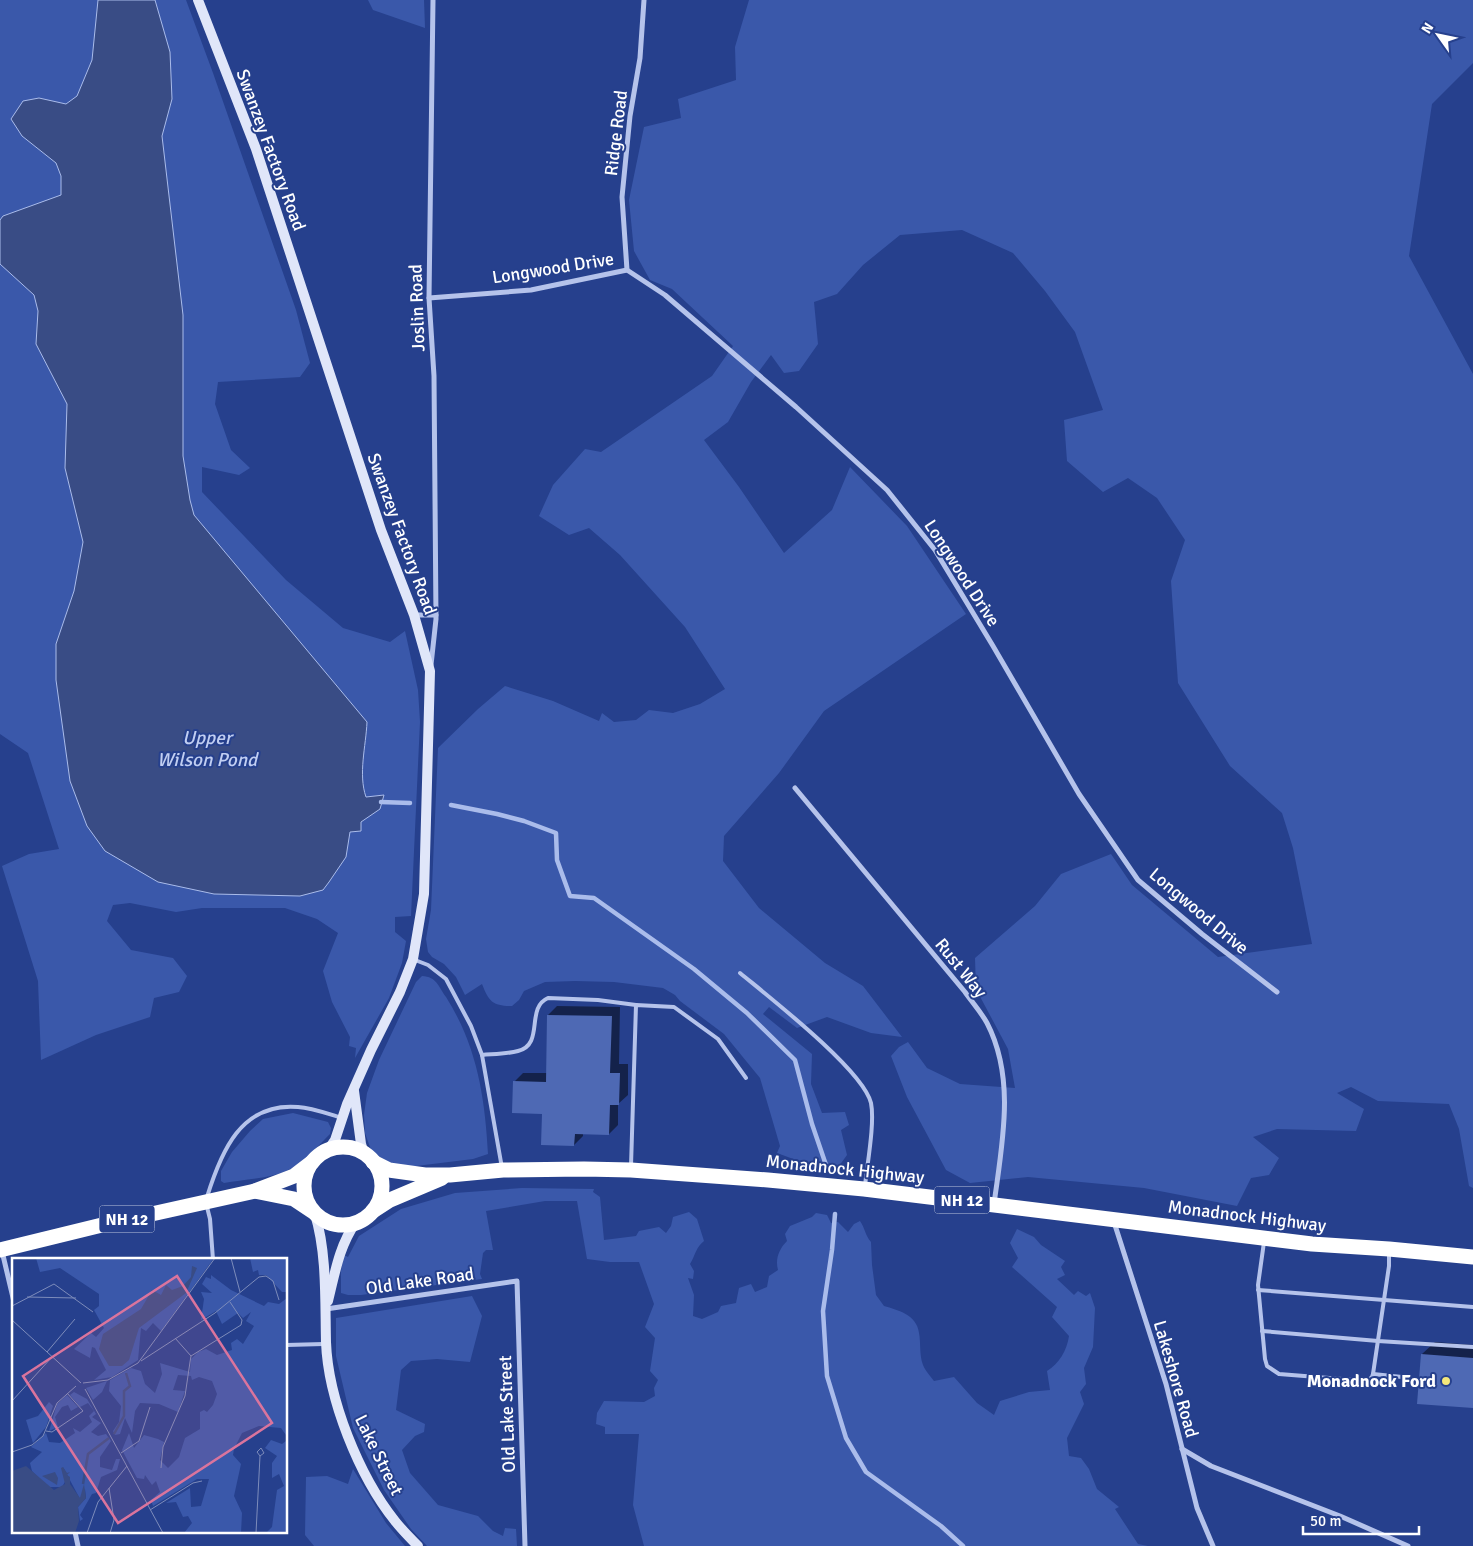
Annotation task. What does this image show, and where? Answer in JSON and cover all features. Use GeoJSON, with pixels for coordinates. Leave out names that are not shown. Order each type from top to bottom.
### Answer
{"type":"FeatureCollection","features":[{"type":"Feature","properties":{"kind":"highway","name":"NH 12"},"geometry":{"type":"LineString","coordinates":[[1,1250],[255,1191],[294,1176],[318,1155],[338,1147],[359,1150],[368,1158],[380,1177],[382,1190],[378,1202],[362,1220],[350,1224],[337,1225],[325,1221],[294,1199],[255,1191]]}},
{"type":"Feature","properties":{"kind":"highway","name":"Monadnock Highway"},"geometry":{"type":"LineString","coordinates":[[368,1158],[389,1170],[425,1175],[450,1175],[503,1170],[631,1170],[864,1189],[1113,1218],[1312,1244],[1389,1248],[1473,1257]]}},
{"type":"Feature","properties":{"kind":"highway"},"geometry":{"type":"LineString","coordinates":[[311,1163],[306,1172],[304,1193],[315,1214]]}},
{"type":"Feature","properties":{"kind":"highway","name":"Monadnock Highway"},"geometry":{"type":"LineString","coordinates":[[371,1212],[390,1200],[450,1175]]}},
{"type":"Feature","properties":{"kind":"street","name":"Swanzey Factory Road"},"geometry":{"type":"LineString","coordinates":[[198,0],[256,149],[381,530],[414,615],[430,671],[424,894],[413,959],[400,992],[371,1050],[342,1118],[335,1140],[328,1150]]}},
{"type":"Feature","properties":{"kind":"street","name":"Joslin Road"},"geometry":{"type":"LineString","coordinates":[[430,671],[436,615],[434,396],[428,298],[433,0]]}},
{"type":"Feature","properties":{"kind":"street","name":"Ridge Road"},"geometry":{"type":"LineString","coordinates":[[627,270],[622,197],[630,116],[640,58],[644,0]]}},
{"type":"Feature","properties":{"kind":"street","name":"Longwood Drive"},"geometry":{"type":"LineString","coordinates":[[428,298],[531,290],[627,270],[665,295],[796,407],[887,490],[935,550],[1079,794],[1138,880],[1202,934],[1278,992]]}},
{"type":"Feature","properties":{"kind":"street"},"geometry":{"type":"LineString","coordinates":[[414,615],[436,615]]}},
{"type":"Feature","properties":{"kind":"street","name":"Rust Way"},"geometry":{"type":"LineString","coordinates":[[795,788],[965,992],[986,1022],[999,1051],[1004,1079],[1001,1150],[994,1204]]}},
{"type":"Feature","properties":{"kind":"street"},"geometry":{"type":"LineString","coordinates":[[354,1090],[361,1144],[368,1158]]}},
{"type":"Feature","properties":{"kind":"street","name":"Lake Street"},"geometry":{"type":"LineString","coordinates":[[315,1214],[321,1237],[326,1309],[326,1343],[330,1374],[346,1431],[371,1486],[395,1521],[418,1546]]}},
{"type":"Feature","properties":{"kind":"street","name":"Lakeshore Road"},"geometry":{"type":"LineString","coordinates":[[1113,1218],[1166,1384],[1197,1508],[1213,1546]]}},
{"type":"Feature","properties":{"kind":"street","name":"Lake Street"},"geometry":{"type":"LineString","coordinates":[[326,1309],[340,1253],[348,1233],[356,1222]]}},
{"type":"Feature","properties":{"kind":"street"},"geometry":{"type":"LineString","coordinates":[[1,1250],[12,1294]]}},
{"type":"Feature","properties":{"kind":"street","name":"Old Lake Road"},"geometry":{"type":"LineString","coordinates":[[326,1309],[517,1281]]}},
{"type":"Feature","properties":{"kind":"street","name":"Old Lake Street"},"geometry":{"type":"LineString","coordinates":[[517,1281],[525,1546]]}},
{"type":"Feature","properties":{"kind":"street"},"geometry":{"type":"LineString","coordinates":[[1182,1449],[1220,1469],[1340,1516],[1408,1546]]}},
{"type":"Feature","properties":{"kind":"lane"},"geometry":{"type":"LineString","coordinates":[[413,959],[428,965],[446,979],[471,1026],[482,1055],[503,1170]]}},
{"type":"Feature","properties":{"kind":"lane"},"geometry":{"type":"LineString","coordinates":[[740,973],[849,1069],[865,1089],[871,1102],[872,1115],[864,1189]]}},
{"type":"Feature","properties":{"kind":"lane"},"geometry":{"type":"LineString","coordinates":[[482,1055],[518,1051],[526,1048],[534,1034],[538,1007],[542,1001],[548,998],[598,1000],[674,1007],[718,1039],[746,1078]]}},
{"type":"Feature","properties":{"kind":"lane"},"geometry":{"type":"LineString","coordinates":[[631,1170],[636,1005]]}},
{"type":"Feature","properties":{"kind":"lane"},"geometry":{"type":"LineString","coordinates":[[213,1258],[210,1218],[205,1202],[216,1169],[232,1139],[246,1122],[258,1112],[270,1108],[298,1107],[342,1118]]}},
{"type":"Feature","properties":{"kind":"lane"},"geometry":{"type":"LineString","coordinates":[[1265,1238],[1258,1290],[1267,1366],[1274,1373],[1367,1381],[1373,1374],[1389,1266],[1389,1248]]}},
{"type":"Feature","properties":{"kind":"lane"},"geometry":{"type":"LineString","coordinates":[[1258,1290],[1473,1307]]}},
{"type":"Feature","properties":{"kind":"lane"},"geometry":{"type":"LineString","coordinates":[[1262,1331],[1473,1347]]}},
{"type":"Feature","properties":{"kind":"lane"},"geometry":{"type":"LineString","coordinates":[[288,1345],[326,1343]]}},
{"type":"Feature","properties":{"kind":"lane"},"geometry":{"type":"LineString","coordinates":[[1373,1374],[1402,1377]]}},
{"type":"Feature","properties":{"kind":"shaded area"},"geometry":{"type":"Polygon","coordinates":[[[0,0],[186,0],[296,310],[310,363],[300,377],[218,382],[215,404],[231,450],[250,468],[239,475],[202,467],[202,492],[286,580],[343,628],[390,642],[405,631],[418,690],[420,722],[411,916],[395,917],[395,932],[406,941],[402,963],[389,998],[355,1058],[356,1048],[349,1046],[350,1037],[332,1002],[323,971],[338,933],[317,919],[285,908],[202,908],[176,912],[130,903],[113,905],[107,921],[131,950],[173,958],[187,976],[179,992],[154,998],[150,1017],[96,1035],[41,1060],[38,981],[2,866],[29,854],[59,849],[28,753],[0,734],[0,0]]]}},
{"type":"Feature","properties":{"kind":"shaded area"},"geometry":{"type":"Polygon","coordinates":[[[368,0],[424,0],[425,28],[373,10],[368,0]]]}},
{"type":"Feature","properties":{"kind":"shaded area"},"geometry":{"type":"Polygon","coordinates":[[[749,0],[1473,0],[1473,63],[1432,104],[1409,256],[1473,374],[1473,1188],[1469,1186],[1459,1129],[1449,1104],[1378,1101],[1351,1087],[1337,1093],[1364,1109],[1356,1131],[1277,1129],[1253,1137],[1279,1158],[1269,1175],[1251,1178],[1237,1206],[1144,1188],[1028,1177],[970,1183],[946,1170],[907,1097],[891,1056],[899,1047],[908,1042],[927,1068],[960,1084],[1015,1088],[1008,1049],[976,989],[975,958],[1035,906],[1061,874],[1111,854],[1132,885],[1218,957],[1312,944],[1293,848],[1282,813],[1230,766],[1178,683],[1171,581],[1185,540],[1157,498],[1128,478],[1103,492],[1067,461],[1064,420],[1103,410],[1075,332],[1045,291],[1013,253],[962,230],[900,235],[863,265],[837,294],[814,302],[818,344],[799,371],[784,373],[771,355],[751,382],[728,422],[704,440],[784,553],[832,510],[850,467],[907,526],[966,614],[824,711],[779,773],[724,836],[723,861],[759,908],[825,963],[863,986],[902,1037],[871,1033],[827,1017],[797,1028],[769,1007],[763,1014],[812,1054],[811,1084],[822,1113],[845,1112],[849,1125],[841,1130],[847,1155],[839,1166],[807,1162],[777,1153],[780,1146],[760,1078],[724,1034],[680,1001],[675,995],[663,988],[614,982],[545,982],[524,991],[519,1000],[512,1006],[500,1005],[492,1002],[482,984],[465,995],[456,977],[444,964],[432,957],[428,952],[426,939],[431,910],[438,748],[478,709],[505,686],[553,701],[599,721],[602,713],[614,722],[636,720],[649,710],[673,713],[700,704],[725,689],[685,627],[620,555],[589,528],[569,535],[539,516],[553,485],[585,449],[601,452],[712,376],[733,346],[672,289],[650,280],[634,251],[629,200],[644,127],[681,118],[678,99],[736,80],[735,47],[749,0]]]}},
{"type":"Feature","properties":{"kind":"shaded area"},"geometry":{"type":"Polygon","coordinates":[[[422,976],[431,978],[437,983],[457,1015],[465,1034],[478,1072],[482,1092],[488,1154],[473,1159],[408,1167],[392,1164],[378,1157],[371,1150],[365,1133],[364,1115],[367,1093],[379,1060],[416,982],[422,976]]]}},
{"type":"Feature","properties":{"kind":"shaded area"},"geometry":{"type":"Polygon","coordinates":[[[293,1113],[328,1122],[331,1128],[330,1134],[302,1161],[284,1172],[224,1183],[221,1181],[221,1171],[232,1152],[250,1131],[263,1119],[293,1113]]]}},
{"type":"Feature","properties":{"kind":"shaded area"},"geometry":{"type":"Polygon","coordinates":[[[522,1188],[594,1189],[593,1192],[600,1197],[604,1240],[636,1236],[639,1231],[659,1227],[666,1233],[671,1226],[673,1217],[689,1212],[697,1219],[704,1241],[697,1249],[690,1264],[694,1271],[693,1279],[688,1278],[694,1295],[693,1316],[702,1319],[718,1312],[721,1306],[736,1303],[739,1288],[751,1284],[755,1292],[767,1287],[769,1276],[778,1270],[778,1254],[787,1241],[785,1234],[790,1226],[812,1217],[816,1213],[827,1215],[831,1223],[838,1222],[848,1232],[854,1224],[860,1221],[871,1242],[876,1295],[884,1306],[906,1314],[915,1322],[919,1333],[922,1361],[926,1371],[934,1381],[954,1377],[977,1403],[994,1415],[1000,1401],[1029,1392],[1050,1390],[1047,1371],[1059,1361],[1068,1341],[1069,1336],[1052,1317],[1057,1307],[1012,1267],[1018,1258],[1010,1243],[1017,1229],[1034,1237],[1041,1245],[1065,1261],[1061,1267],[1065,1275],[1057,1279],[1074,1295],[1078,1291],[1086,1296],[1090,1293],[1095,1308],[1093,1347],[1084,1368],[1086,1384],[1080,1392],[1084,1404],[1067,1438],[1069,1456],[1081,1458],[1089,1469],[1097,1489],[1119,1507],[1115,1509],[1138,1544],[1148,1546],[644,1546],[633,1505],[639,1434],[605,1434],[605,1427],[596,1424],[597,1413],[604,1401],[644,1402],[655,1396],[654,1388],[658,1380],[650,1371],[655,1338],[645,1327],[654,1304],[639,1262],[610,1262],[587,1259],[577,1201],[545,1201],[486,1211],[493,1250],[486,1250],[483,1253],[480,1274],[482,1279],[361,1295],[341,1293],[341,1271],[344,1255],[348,1257],[359,1236],[401,1209],[455,1193],[522,1188]]]}},
{"type":"Feature","properties":{"kind":"shaded area"},"geometry":{"type":"Polygon","coordinates":[[[472,1296],[482,1316],[470,1362],[437,1359],[411,1361],[401,1370],[396,1410],[425,1424],[424,1432],[415,1436],[402,1450],[410,1473],[438,1505],[478,1516],[493,1531],[503,1536],[505,1528],[516,1529],[517,1546],[427,1546],[411,1529],[384,1490],[353,1428],[336,1356],[336,1318],[472,1296]]]}},
{"type":"Feature","properties":{"kind":"shaded area"},"geometry":{"type":"Polygon","coordinates":[[[353,1469],[386,1523],[405,1546],[314,1546],[305,1535],[306,1477],[327,1476],[348,1484],[353,1469]]]}},
{"type":"Feature","properties":{"kind":"water","name":"Upper Wilson Pond"},"geometry":{"type":"Polygon","coordinates":[[[98,0],[155,0],[170,52],[172,99],[162,136],[183,315],[183,456],[194,515],[367,722],[363,769],[366,797],[384,795],[380,809],[361,822],[361,831],[350,832],[346,857],[323,890],[300,896],[214,894],[158,882],[105,851],[87,826],[70,781],[56,680],[56,644],[74,591],[83,542],[65,468],[67,404],[36,344],[38,311],[34,295],[0,264],[0,220],[3,216],[61,195],[61,176],[56,163],[22,136],[11,119],[23,101],[39,98],[66,104],[77,96],[92,60],[98,0]]]}},
{"type":"Feature","properties":{"kind":"building"},"geometry":{"type":"Polygon","coordinates":[[[547,1015],[612,1016],[610,1073],[620,1073],[619,1105],[610,1105],[609,1135],[575,1134],[574,1146],[541,1145],[542,1114],[512,1113],[513,1081],[546,1082],[547,1015]]]}},
{"type":"Feature","properties":{"kind":"building","name":"Monadnock Ford"},"geometry":{"type":"Polygon","coordinates":[[[1421,1354],[1473,1358],[1473,1408],[1417,1404],[1421,1354]]]}},
{"type":"Feature","properties":{"kind":"waterway"},"geometry":{"type":"LineString","coordinates":[[381,802],[410,803]]}},
{"type":"Feature","properties":{"kind":"waterway"},"geometry":{"type":"LineString","coordinates":[[451,805],[524,821],[556,833],[557,860],[570,896],[594,898],[694,969],[747,1013],[795,1060],[812,1124],[826,1165]]}},
{"type":"Feature","properties":{"kind":"waterway"},"geometry":{"type":"LineString","coordinates":[[835,1214],[823,1311],[827,1376],[846,1438],[866,1472],[941,1526],[963,1546]]}},
{"type":"Feature","properties":{"kind":"place","name":"Monadnock Ford"},"geometry":{"type":"Point","coordinates":[1446,1381]}}]}
